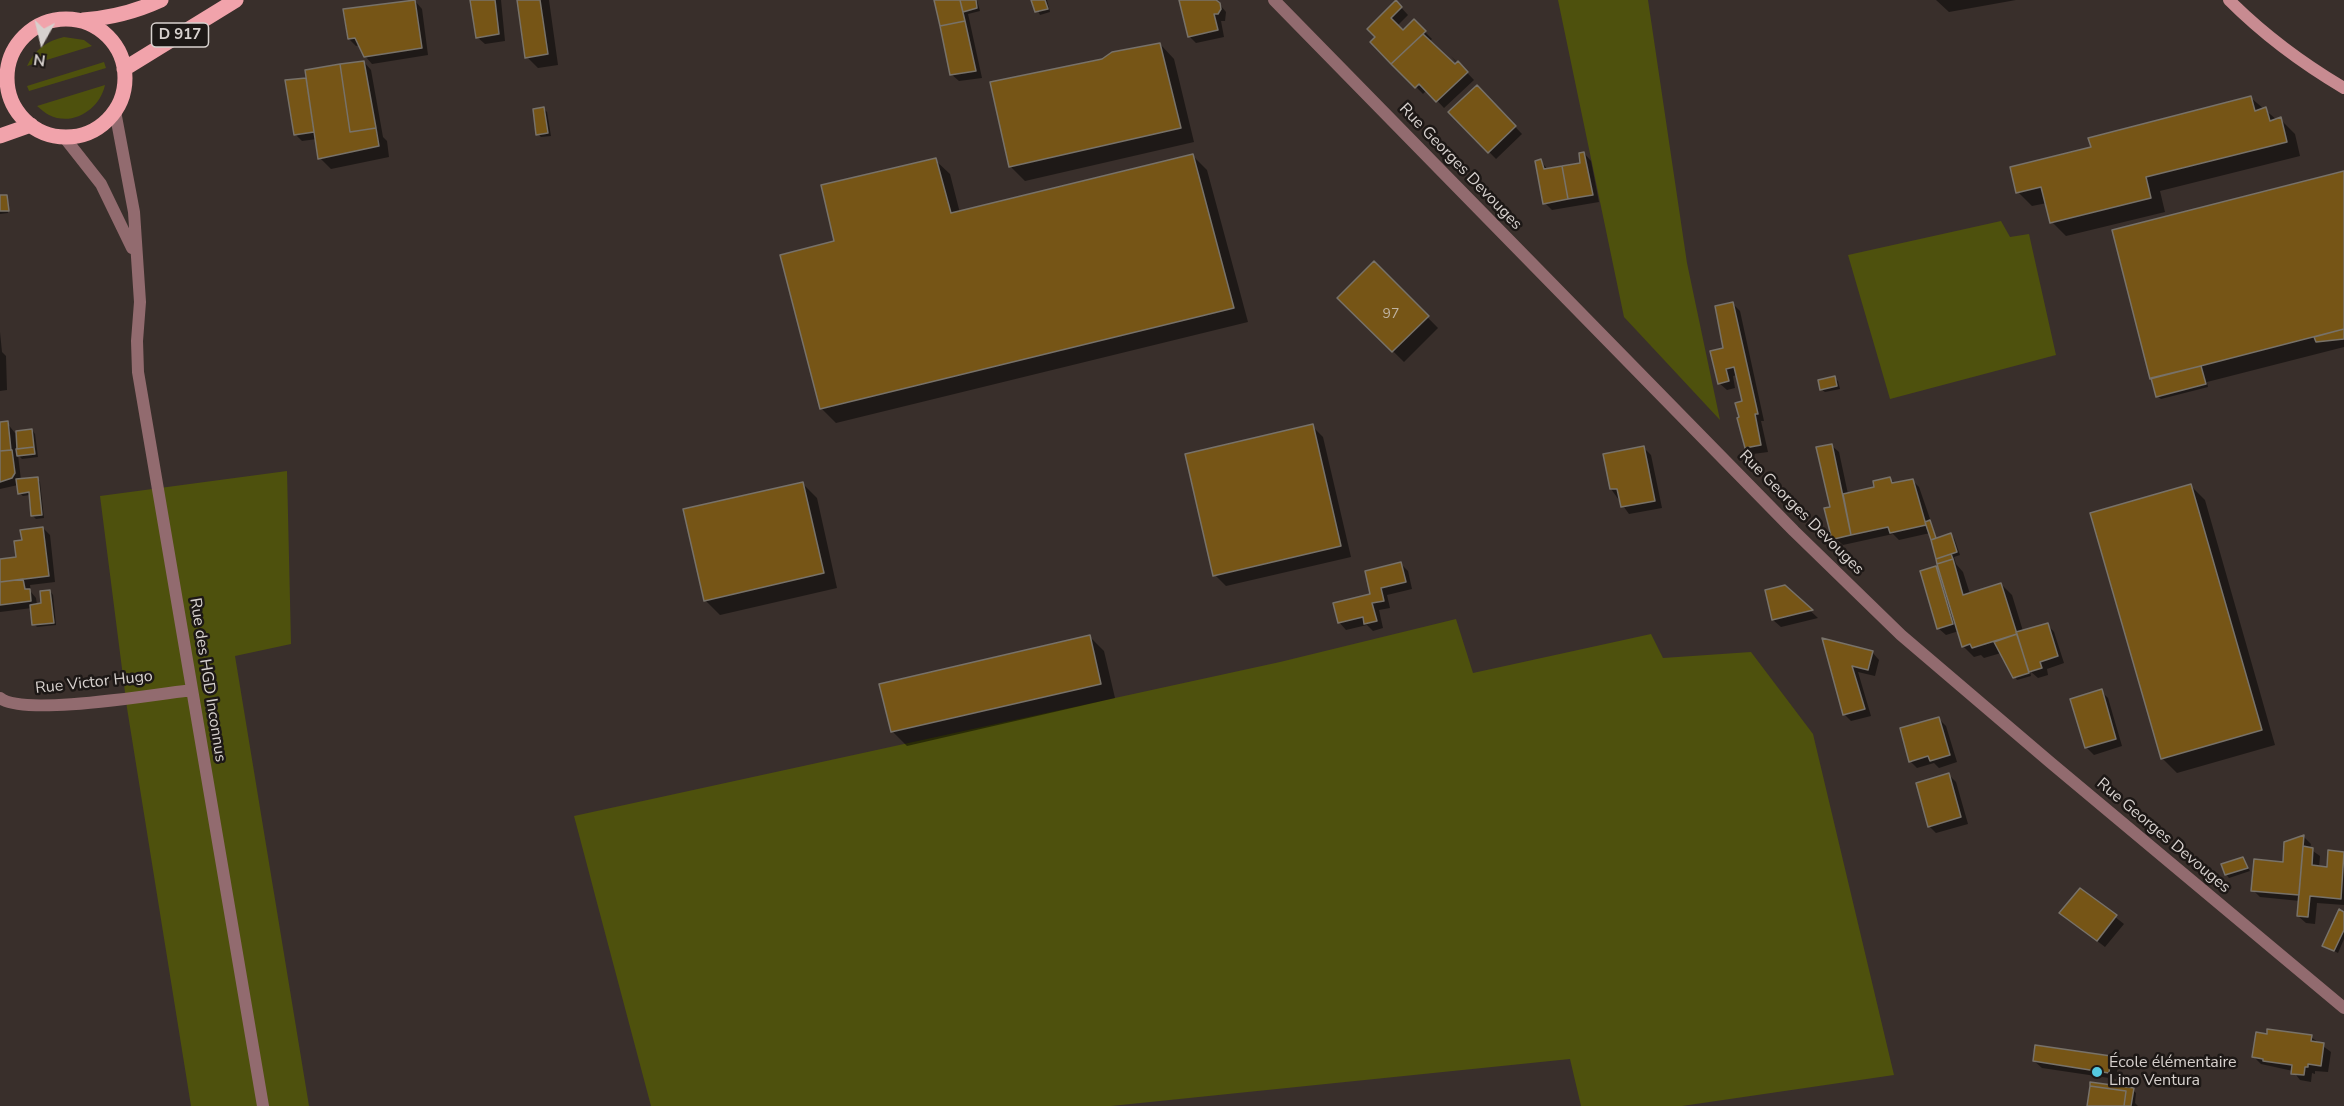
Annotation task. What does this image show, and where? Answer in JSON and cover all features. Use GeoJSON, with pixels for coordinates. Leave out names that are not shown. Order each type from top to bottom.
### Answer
{"type":"FeatureCollection","features":[{"type":"Feature","properties":{"kind":"main road","name":"D 917"},"geometry":{"type":"LineString","coordinates":[[80,21],[114,17],[145,8],[160,0]]}},
{"type":"Feature","properties":{"kind":"main road","name":"D 917"},"geometry":{"type":"LineString","coordinates":[[124,69],[236,0]]}},
{"type":"Feature","properties":{"kind":"main road"},"geometry":{"type":"LineString","coordinates":[[53,21],[80,21],[94,26],[116,46],[124,69],[123,91],[115,111],[105,123],[79,136],[64,137],[41,131],[30,125],[15,107],[4,83],[12,54],[29,32],[53,21]]}},
{"type":"Feature","properties":{"kind":"main road"},"geometry":{"type":"LineString","coordinates":[[0,136],[30,125]]}},
{"type":"Feature","properties":{"kind":"street","name":"Rue Georges Devouges"},"geometry":{"type":"LineString","coordinates":[[1274,0],[1794,531],[1901,635],[2086,794],[2344,1008]]}},
{"type":"Feature","properties":{"kind":"street"},"geometry":{"type":"LineString","coordinates":[[2229,0],[2260,30],[2303,63],[2344,88]]}},
{"type":"Feature","properties":{"kind":"street","name":"Rue des HGD Inconnus"},"geometry":{"type":"LineString","coordinates":[[115,111],[134,212],[140,302],[137,341],[138,372],[263,1106]]}},
{"type":"Feature","properties":{"kind":"street","name":"Rue des HGD Inconnus"},"geometry":{"type":"LineString","coordinates":[[64,137],[101,184],[136,257]]}},
{"type":"Feature","properties":{"kind":"street","name":"Rue Victor Hugo"},"geometry":{"type":"LineString","coordinates":[[0,698],[5,703],[29,706],[82,703],[192,690]]}},
{"type":"Feature","properties":{"kind":"shaded area"},"geometry":{"type":"Polygon","coordinates":[[[1558,0],[1648,0],[1687,263],[1720,420],[1624,317],[1558,0]]]}},
{"type":"Feature","properties":{"kind":"shaded area"},"geometry":{"type":"Polygon","coordinates":[[[64,37],[84,40],[92,46],[27,66],[42,47],[64,37]]]}},
{"type":"Feature","properties":{"kind":"shaded area"},"geometry":{"type":"Polygon","coordinates":[[[104,62],[106,68],[29,91],[27,86],[104,62]]]}},
{"type":"Feature","properties":{"kind":"shaded area"},"geometry":{"type":"Polygon","coordinates":[[[105,85],[98,102],[84,114],[76,117],[58,118],[37,106],[105,85]]]}},
{"type":"Feature","properties":{"kind":"shaded area"},"geometry":{"type":"Polygon","coordinates":[[[2001,221],[2010,237],[2029,234],[2056,355],[1890,399],[1848,255],[2001,221]]]}},
{"type":"Feature","properties":{"kind":"shaded area"},"geometry":{"type":"Polygon","coordinates":[[[287,471],[291,644],[235,656],[309,1106],[191,1106],[127,708],[100,496],[287,471]]]}},
{"type":"Feature","properties":{"kind":"shaded area"},"geometry":{"type":"Polygon","coordinates":[[[1456,619],[1473,673],[1651,634],[1663,658],[1751,652],[1813,734],[1894,1075],[1682,1106],[1581,1106],[1570,1059],[1111,1106],[651,1106],[574,816],[1280,662],[1456,619]]]}},
{"type":"Feature","properties":{"kind":"building"},"geometry":{"type":"Polygon","coordinates":[[[415,0],[422,48],[364,57],[355,38],[348,39],[343,9],[415,0]]]}},
{"type":"Feature","properties":{"kind":"building"},"geometry":{"type":"Polygon","coordinates":[[[470,0],[495,0],[499,34],[476,38],[470,0]]]}},
{"type":"Feature","properties":{"kind":"building"},"geometry":{"type":"Polygon","coordinates":[[[517,0],[540,0],[548,54],[525,58],[517,0]]]}},
{"type":"Feature","properties":{"kind":"building"},"geometry":{"type":"Polygon","coordinates":[[[934,0],[960,0],[965,21],[940,26],[934,0]]]}},
{"type":"Feature","properties":{"kind":"building"},"geometry":{"type":"Polygon","coordinates":[[[960,0],[976,0],[977,8],[963,12],[960,0]]]}},
{"type":"Feature","properties":{"kind":"building"},"geometry":{"type":"Polygon","coordinates":[[[1031,0],[1045,0],[1048,9],[1035,12],[1031,0]]]}},
{"type":"Feature","properties":{"kind":"building"},"geometry":{"type":"Polygon","coordinates":[[[1179,0],[1216,0],[1220,3],[1221,9],[1218,14],[1214,14],[1218,30],[1188,37],[1179,0]]]}},
{"type":"Feature","properties":{"kind":"building"},"geometry":{"type":"Polygon","coordinates":[[[1396,0],[1402,7],[1391,18],[1403,30],[1414,19],[1426,31],[1391,64],[1370,42],[1375,37],[1367,29],[1396,0]]]}},
{"type":"Feature","properties":{"kind":"building"},"geometry":{"type":"Polygon","coordinates":[[[965,21],[976,71],[950,75],[940,26],[965,21]]]}},
{"type":"Feature","properties":{"kind":"building"},"geometry":{"type":"Polygon","coordinates":[[[1423,34],[1455,64],[1458,61],[1468,72],[1436,102],[1419,84],[1415,88],[1391,64],[1423,34]]]}},
{"type":"Feature","properties":{"kind":"building"},"geometry":{"type":"Polygon","coordinates":[[[1160,43],[1181,128],[1009,167],[990,82],[1102,59],[1112,52],[1160,43]]]}},
{"type":"Feature","properties":{"kind":"building"},"geometry":{"type":"Polygon","coordinates":[[[364,61],[376,128],[350,132],[340,64],[364,61]]]}},
{"type":"Feature","properties":{"kind":"building"},"geometry":{"type":"Polygon","coordinates":[[[340,64],[350,132],[376,128],[379,146],[318,159],[305,70],[340,64]]]}},
{"type":"Feature","properties":{"kind":"building"},"geometry":{"type":"Polygon","coordinates":[[[306,78],[314,132],[294,135],[285,80],[306,78]]]}},
{"type":"Feature","properties":{"kind":"building"},"geometry":{"type":"Polygon","coordinates":[[[1477,85],[1516,126],[1488,153],[1448,112],[1477,85]]]}},
{"type":"Feature","properties":{"kind":"building"},"geometry":{"type":"Polygon","coordinates":[[[2251,96],[2255,111],[2266,107],[2270,121],[2281,117],[2287,142],[2146,177],[2151,198],[2050,223],[2041,187],[2016,193],[2010,167],[2091,147],[2088,138],[2251,96]]]}},
{"type":"Feature","properties":{"kind":"building"},"geometry":{"type":"Polygon","coordinates":[[[544,107],[548,133],[536,135],[533,109],[544,107]]]}},
{"type":"Feature","properties":{"kind":"building"},"geometry":{"type":"Polygon","coordinates":[[[1584,152],[1593,195],[1568,199],[1562,166],[1580,163],[1579,153],[1584,152]]]}},
{"type":"Feature","properties":{"kind":"building"},"geometry":{"type":"Polygon","coordinates":[[[1193,154],[1234,308],[820,409],[780,255],[834,241],[821,185],[936,158],[951,213],[1193,154]]]}},
{"type":"Feature","properties":{"kind":"building"},"geometry":{"type":"Polygon","coordinates":[[[1541,159],[1544,169],[1562,166],[1568,199],[1543,204],[1535,161],[1541,159]]]}},
{"type":"Feature","properties":{"kind":"building"},"geometry":{"type":"Polygon","coordinates":[[[2344,171],[2344,329],[2150,379],[2112,230],[2344,171]]]}},
{"type":"Feature","properties":{"kind":"building"},"geometry":{"type":"Polygon","coordinates":[[[0,195],[7,195],[9,211],[0,211],[0,195]]]}},
{"type":"Feature","properties":{"kind":"building"},"geometry":{"type":"Polygon","coordinates":[[[1374,261],[1429,316],[1392,352],[1337,298],[1374,261]]]}},
{"type":"Feature","properties":{"kind":"building"},"geometry":{"type":"Polygon","coordinates":[[[1733,302],[1758,414],[1755,414],[1761,445],[1745,448],[1737,418],[1739,417],[1735,403],[1742,401],[1734,367],[1726,369],[1729,381],[1718,384],[1710,351],[1723,348],[1715,306],[1733,302]]]}},
{"type":"Feature","properties":{"kind":"building"},"geometry":{"type":"Polygon","coordinates":[[[2344,329],[2344,339],[2316,342],[2314,337],[2344,329]]]}},
{"type":"Feature","properties":{"kind":"building"},"geometry":{"type":"Polygon","coordinates":[[[2201,366],[2206,384],[2156,397],[2151,378],[2201,366]]]}},
{"type":"Feature","properties":{"kind":"building"},"geometry":{"type":"Polygon","coordinates":[[[1835,376],[1837,386],[1820,390],[1818,380],[1835,376]]]}},
{"type":"Feature","properties":{"kind":"building"},"geometry":{"type":"Polygon","coordinates":[[[8,421],[11,450],[0,451],[0,422],[8,421]]]}},
{"type":"Feature","properties":{"kind":"building"},"geometry":{"type":"Polygon","coordinates":[[[1313,424],[1341,546],[1213,576],[1185,454],[1313,424]]]}},
{"type":"Feature","properties":{"kind":"building"},"geometry":{"type":"Polygon","coordinates":[[[32,429],[34,447],[17,449],[16,431],[32,429]]]}},
{"type":"Feature","properties":{"kind":"building"},"geometry":{"type":"Polygon","coordinates":[[[1832,444],[1851,535],[1834,539],[1831,536],[1824,508],[1830,507],[1816,447],[1832,444]]]}},
{"type":"Feature","properties":{"kind":"building"},"geometry":{"type":"Polygon","coordinates":[[[1644,446],[1655,501],[1621,507],[1617,489],[1610,489],[1603,454],[1644,446]]]}},
{"type":"Feature","properties":{"kind":"building"},"geometry":{"type":"Polygon","coordinates":[[[34,447],[35,454],[17,456],[16,449],[34,447]]]}},
{"type":"Feature","properties":{"kind":"building"},"geometry":{"type":"Polygon","coordinates":[[[12,450],[15,473],[12,478],[0,482],[0,451],[12,450]]]}},
{"type":"Feature","properties":{"kind":"building"},"geometry":{"type":"Polygon","coordinates":[[[38,477],[42,515],[31,516],[29,492],[18,494],[16,479],[38,477]]]}},
{"type":"Feature","properties":{"kind":"building"},"geometry":{"type":"Polygon","coordinates":[[[1890,477],[1892,483],[1913,479],[1926,525],[1890,533],[1888,527],[1851,535],[1843,494],[1874,487],[1873,481],[1890,477]]]}},
{"type":"Feature","properties":{"kind":"building"},"geometry":{"type":"Polygon","coordinates":[[[803,482],[824,573],[704,601],[683,509],[803,482]]]}},
{"type":"Feature","properties":{"kind":"building"},"geometry":{"type":"Polygon","coordinates":[[[2191,484],[2262,730],[2161,759],[2090,513],[2191,484]]]}},
{"type":"Feature","properties":{"kind":"building"},"geometry":{"type":"Polygon","coordinates":[[[1930,520],[1936,538],[1931,540],[1925,522],[1930,520]]]}},
{"type":"Feature","properties":{"kind":"building"},"geometry":{"type":"Polygon","coordinates":[[[43,527],[49,576],[0,582],[0,559],[16,557],[14,541],[22,540],[20,530],[43,527]]]}},
{"type":"Feature","properties":{"kind":"building"},"geometry":{"type":"Polygon","coordinates":[[[1951,533],[1957,552],[1936,559],[1931,540],[1951,533]]]}},
{"type":"Feature","properties":{"kind":"building"},"geometry":{"type":"Polygon","coordinates":[[[1951,554],[1953,559],[1937,564],[1936,559],[1951,554]]]}},
{"type":"Feature","properties":{"kind":"building"},"geometry":{"type":"Polygon","coordinates":[[[1953,559],[1963,595],[2001,583],[2017,634],[1972,648],[1970,644],[1962,647],[1937,564],[1953,559]]]}},
{"type":"Feature","properties":{"kind":"building"},"geometry":{"type":"Polygon","coordinates":[[[1401,562],[1406,582],[1381,588],[1384,601],[1372,603],[1377,621],[1364,624],[1363,617],[1338,623],[1333,603],[1370,594],[1365,571],[1401,562]]]}},
{"type":"Feature","properties":{"kind":"building"},"geometry":{"type":"Polygon","coordinates":[[[1936,566],[1953,624],[1937,629],[1920,571],[1936,566]]]}},
{"type":"Feature","properties":{"kind":"building"},"geometry":{"type":"Polygon","coordinates":[[[23,579],[25,589],[30,589],[31,601],[0,605],[0,582],[23,579]]]}},
{"type":"Feature","properties":{"kind":"building"},"geometry":{"type":"Polygon","coordinates":[[[1785,585],[1813,610],[1772,620],[1765,590],[1785,585]]]}},
{"type":"Feature","properties":{"kind":"building"},"geometry":{"type":"Polygon","coordinates":[[[50,590],[54,623],[32,625],[30,605],[41,603],[40,591],[50,590]]]}},
{"type":"Feature","properties":{"kind":"building"},"geometry":{"type":"Polygon","coordinates":[[[2048,623],[2058,656],[2040,662],[2042,668],[2029,672],[2016,632],[2048,623]]]}},
{"type":"Feature","properties":{"kind":"building"},"geometry":{"type":"Polygon","coordinates":[[[2017,634],[2029,673],[2013,678],[1994,642],[2017,634]]]}},
{"type":"Feature","properties":{"kind":"building"},"geometry":{"type":"Polygon","coordinates":[[[1090,635],[1101,684],[891,732],[879,684],[1090,635]]]}},
{"type":"Feature","properties":{"kind":"building"},"geometry":{"type":"Polygon","coordinates":[[[1822,638],[1873,651],[1868,670],[1852,666],[1865,709],[1843,715],[1822,638]]]}},
{"type":"Feature","properties":{"kind":"building"},"geometry":{"type":"Polygon","coordinates":[[[2102,689],[2116,739],[2085,748],[2070,699],[2102,689]]]}},
{"type":"Feature","properties":{"kind":"building"},"geometry":{"type":"Polygon","coordinates":[[[1939,717],[1950,755],[1930,761],[1928,756],[1909,762],[1900,728],[1939,717]]]}},
{"type":"Feature","properties":{"kind":"building"},"geometry":{"type":"Polygon","coordinates":[[[1949,773],[1961,817],[1928,827],[1916,783],[1949,773]]]}},
{"type":"Feature","properties":{"kind":"building"},"geometry":{"type":"Polygon","coordinates":[[[2304,835],[2299,895],[2251,891],[2254,859],[2283,862],[2284,842],[2304,835]]]}},
{"type":"Feature","properties":{"kind":"building"},"geometry":{"type":"Polygon","coordinates":[[[2303,846],[2313,848],[2312,865],[2327,867],[2328,850],[2344,852],[2341,899],[2310,896],[2308,917],[2297,916],[2303,846]]]}},
{"type":"Feature","properties":{"kind":"building"},"geometry":{"type":"Polygon","coordinates":[[[2243,857],[2248,868],[2225,875],[2221,864],[2243,857]]]}},
{"type":"Feature","properties":{"kind":"building"},"geometry":{"type":"Polygon","coordinates":[[[2080,888],[2117,915],[2097,941],[2059,913],[2080,888]]]}},
{"type":"Feature","properties":{"kind":"building"},"geometry":{"type":"Polygon","coordinates":[[[2339,909],[2344,912],[2344,930],[2334,951],[2322,946],[2339,909]]]}},
{"type":"Feature","properties":{"kind":"building"},"geometry":{"type":"Polygon","coordinates":[[[2267,1029],[2312,1035],[2311,1041],[2324,1043],[2321,1066],[2308,1064],[2304,1075],[2291,1074],[2292,1065],[2252,1057],[2256,1032],[2267,1034],[2267,1029]]]}},
{"type":"Feature","properties":{"kind":"building"},"geometry":{"type":"Polygon","coordinates":[[[2035,1045],[2111,1056],[2109,1073],[2033,1061],[2035,1045]]]}},
{"type":"Feature","properties":{"kind":"building"},"geometry":{"type":"Polygon","coordinates":[[[2090,1082],[2134,1088],[2131,1106],[2124,1106],[2126,1091],[2090,1086],[2090,1082]]]}},
{"type":"Feature","properties":{"kind":"building"},"geometry":{"type":"Polygon","coordinates":[[[2090,1086],[2126,1091],[2124,1106],[2087,1106],[2090,1086]]]}},
{"type":"Feature","properties":{"kind":"place","name":"École élémentaire Lino Ventura"},"geometry":{"type":"Point","coordinates":[2097,1072]}}]}
